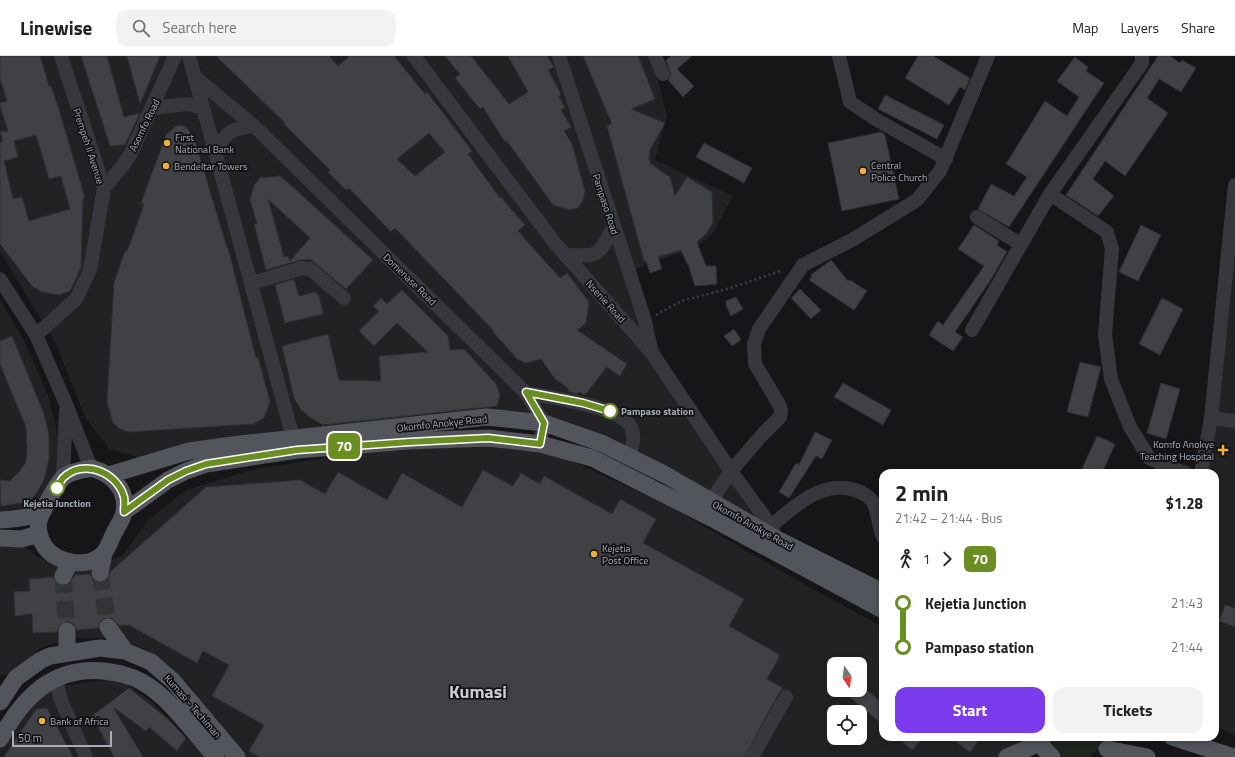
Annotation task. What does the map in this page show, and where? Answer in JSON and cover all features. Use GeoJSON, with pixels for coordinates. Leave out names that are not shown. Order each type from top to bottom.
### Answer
{"type":"FeatureCollection","features":[{"type":"Feature","properties":{"kind":"main road","name":"Okomfo Anokye Road"},"geometry":{"type":"LineString","coordinates":[[109,475],[189,451],[293,438],[487,417],[544,423],[601,443],[711,501],[774,532],[879,590]]}},
{"type":"Feature","properties":{"kind":"main road","name":"Okomfo Anokye Road"},"geometry":{"type":"LineString","coordinates":[[124,512],[168,480],[186,471],[213,463],[297,450],[410,442],[488,438],[540,444],[592,458],[879,608]]}},
{"type":"Feature","properties":{"kind":"main road"},"geometry":{"type":"LineString","coordinates":[[100,573],[104,553],[124,512],[124,497],[118,484],[109,475],[91,468],[74,471],[63,478],[44,510],[38,521],[39,534],[45,547],[66,570],[87,562],[104,553]]}},
{"type":"Feature","properties":{"kind":"main road"},"geometry":{"type":"LineString","coordinates":[[0,520],[16,519],[36,515],[44,510]]}},
{"type":"Feature","properties":{"kind":"main road"},"geometry":{"type":"LineString","coordinates":[[0,538],[21,539],[39,534]]}},
{"type":"Feature","properties":{"kind":"main road"},"geometry":{"type":"LineString","coordinates":[[108,627],[125,651]]}},
{"type":"Feature","properties":{"kind":"main road"},"geometry":{"type":"LineString","coordinates":[[67,631],[68,652]]}},
{"type":"Feature","properties":{"kind":"main road","name":"Kumasi - Techiman"},"geometry":{"type":"LineString","coordinates":[[0,702],[16,678],[41,660],[68,652],[100,648],[125,651],[151,662],[173,680],[237,757]]}},
{"type":"Feature","properties":{"kind":"main road"},"geometry":{"type":"LineString","coordinates":[[0,739],[10,720],[31,695],[56,677],[75,671],[94,670],[121,673],[143,682],[168,703],[216,757]]}},
{"type":"Feature","properties":{"kind":"main road"},"geometry":{"type":"LineString","coordinates":[[1007,757],[1037,741]]}},
{"type":"Feature","properties":{"kind":"main road"},"geometry":{"type":"LineString","coordinates":[[1040,741],[1052,757]]}},
{"type":"Feature","properties":{"kind":"main road"},"geometry":{"type":"LineString","coordinates":[[1184,741],[1231,756]]}},
{"type":"Feature","properties":{"kind":"main road"},"geometry":{"type":"LineString","coordinates":[[1203,741],[1231,756]]}},
{"type":"Feature","properties":{"kind":"main road"},"geometry":{"type":"LineString","coordinates":[[1105,748],[1147,757]]}},
{"type":"Feature","properties":{"kind":"street","name":"Prempeh II Avenue"},"geometry":{"type":"LineString","coordinates":[[36,335],[76,299],[90,270],[104,188],[61,56]]}},
{"type":"Feature","properties":{"kind":"street","name":"Asomfo Road"},"geometry":{"type":"LineString","coordinates":[[104,188],[124,164],[152,108],[175,56]]}},
{"type":"Feature","properties":{"kind":"street"},"geometry":{"type":"LineString","coordinates":[[189,56],[293,438]]}},
{"type":"Feature","properties":{"kind":"street","name":"Nsenie Road"},"geometry":{"type":"LineString","coordinates":[[414,56],[565,255],[652,353],[774,532],[782,556]]}},
{"type":"Feature","properties":{"kind":"street","name":"Pampaso Road"},"geometry":{"type":"LineString","coordinates":[[559,56],[613,228],[645,321],[652,353]]}},
{"type":"Feature","properties":{"kind":"street"},"geometry":{"type":"LineString","coordinates":[[655,56],[663,74]]}},
{"type":"Feature","properties":{"kind":"street"},"geometry":{"type":"LineString","coordinates":[[839,56],[850,102],[877,120],[946,159]]}},
{"type":"Feature","properties":{"kind":"street"},"geometry":{"type":"LineString","coordinates":[[711,501],[731,471],[762,435],[780,417],[780,406],[754,364],[754,344],[759,329],[803,265],[852,240],[917,200],[940,171],[946,159],[988,56]]}},
{"type":"Feature","properties":{"kind":"street"},"geometry":{"type":"LineString","coordinates":[[972,330],[1050,194],[1142,62],[1142,56]]}},
{"type":"Feature","properties":{"kind":"street","name":"Domenase Road"},"geometry":{"type":"LineString","coordinates":[[196,78],[254,126],[526,392],[544,423]]}},
{"type":"Feature","properties":{"kind":"street"},"geometry":{"type":"LineString","coordinates":[[152,108],[188,104],[203,108]]}},
{"type":"Feature","properties":{"kind":"street"},"geometry":{"type":"LineString","coordinates":[[215,151],[223,137],[230,132],[254,126]]}},
{"type":"Feature","properties":{"kind":"street"},"geometry":{"type":"LineString","coordinates":[[1202,469],[1211,418],[1235,185]]}},
{"type":"Feature","properties":{"kind":"street"},"geometry":{"type":"LineString","coordinates":[[1050,194],[1107,232],[1112,249],[1105,335],[1111,379],[1130,427],[1148,458],[1172,469]]}},
{"type":"Feature","properties":{"kind":"street"},"geometry":{"type":"LineString","coordinates":[[977,217],[1020,244]]}},
{"type":"Feature","properties":{"kind":"street"},"geometry":{"type":"LineString","coordinates":[[565,255],[591,256],[601,251],[613,228]]}},
{"type":"Feature","properties":{"kind":"street"},"geometry":{"type":"LineString","coordinates":[[252,283],[302,268],[310,269],[344,298]]}},
{"type":"Feature","properties":{"kind":"street"},"geometry":{"type":"LineString","coordinates":[[0,279],[36,335],[66,404],[91,468]]}},
{"type":"Feature","properties":{"kind":"street"},"geometry":{"type":"LineString","coordinates":[[526,392],[583,403],[610,411],[630,426],[635,440],[629,457]]}},
{"type":"Feature","properties":{"kind":"street"},"geometry":{"type":"LineString","coordinates":[[63,478],[66,404]]}},
{"type":"Feature","properties":{"kind":"street"},"geometry":{"type":"LineString","coordinates":[[1211,418],[1235,421]]}},
{"type":"Feature","properties":{"kind":"street"},"geometry":{"type":"LineString","coordinates":[[540,444],[544,423]]}},
{"type":"Feature","properties":{"kind":"street"},"geometry":{"type":"LineString","coordinates":[[774,532],[814,492],[843,487],[860,492],[872,501],[878,513],[879,527]]}},
{"type":"Feature","properties":{"kind":"street"},"geometry":{"type":"LineString","coordinates":[[56,677],[60,698],[86,757]]}},
{"type":"Feature","properties":{"kind":"street"},"geometry":{"type":"LineString","coordinates":[[752,757],[786,697]]}},
{"type":"Feature","properties":{"kind":"path"},"geometry":{"type":"LineString","coordinates":[[645,321],[681,301],[728,289],[803,265]]}},
{"type":"Feature","properties":{"kind":"shaded area"},"geometry":{"type":"Polygon","coordinates":[[[0,56],[652,56],[667,116],[655,160],[733,196],[712,235],[693,249],[645,264],[629,274],[677,391],[777,532],[623,450],[511,415],[141,458],[109,449],[85,417],[55,342],[0,252],[0,56]]]}},
{"type":"Feature","properties":{"kind":"shaded area","name":"Komfo Anokye Teaching Hospital"},"geometry":{"type":"Polygon","coordinates":[[[1235,210],[1235,735],[1219,728],[1219,469],[1208,469],[1235,210]]]}},
{"type":"Feature","properties":{"kind":"shaded area"},"geometry":{"type":"Polygon","coordinates":[[[0,300],[23,338],[48,395],[56,426],[61,465],[34,506],[3,511],[0,510],[0,300]]]}},
{"type":"Feature","properties":{"kind":"shaded area"},"geometry":{"type":"Polygon","coordinates":[[[494,445],[563,457],[667,505],[823,595],[879,625],[879,741],[1020,741],[1016,752],[1001,757],[244,757],[232,747],[188,684],[145,649],[117,638],[74,638],[40,648],[16,672],[1,676],[0,679],[0,534],[14,538],[38,557],[65,570],[96,567],[124,554],[146,522],[186,490],[255,469],[358,453],[494,445]]]}},
{"type":"Feature","properties":{"kind":"shaded area"},"geometry":{"type":"Polygon","coordinates":[[[118,678],[151,701],[206,757],[0,757],[0,747],[28,704],[56,687],[118,678]]]}},
{"type":"Feature","properties":{"kind":"shaded area"},"geometry":{"type":"Polygon","coordinates":[[[1050,741],[1103,741],[1099,749],[1089,757],[1063,757],[1057,753],[1050,741]]]}},
{"type":"Feature","properties":{"kind":"building"},"geometry":{"type":"Polygon","coordinates":[[[0,56],[40,56],[49,86],[51,86],[60,113],[85,198],[83,198],[81,268],[70,291],[59,295],[42,292],[32,286],[0,244],[0,143],[3,141],[0,132],[8,131],[0,106],[0,103],[7,101],[0,79],[0,56]],[[36,135],[14,141],[18,157],[4,161],[13,199],[22,197],[29,221],[70,209],[61,176],[49,179],[36,135]]]}},
{"type":"Feature","properties":{"kind":"building"},"geometry":{"type":"Polygon","coordinates":[[[81,56],[107,56],[124,117],[140,113],[125,145],[110,146],[81,56]]]}},
{"type":"Feature","properties":{"kind":"building"},"geometry":{"type":"Polygon","coordinates":[[[127,56],[160,56],[140,104],[127,56]]]}},
{"type":"Feature","properties":{"kind":"building"},"geometry":{"type":"Polygon","coordinates":[[[216,56],[329,56],[338,66],[350,56],[394,56],[425,94],[427,92],[472,151],[468,154],[500,198],[501,197],[525,225],[518,231],[560,278],[567,273],[589,302],[586,323],[577,330],[627,364],[620,376],[607,367],[585,395],[579,392],[577,394],[567,391],[569,389],[555,379],[541,359],[526,363],[517,359],[493,332],[494,331],[395,228],[391,232],[349,188],[346,190],[328,172],[330,170],[284,124],[284,122],[216,56]],[[429,133],[397,159],[415,176],[445,152],[429,133]]]}},
{"type":"Feature","properties":{"kind":"building"},"geometry":{"type":"Polygon","coordinates":[[[445,56],[471,56],[509,104],[528,92],[508,56],[547,56],[554,67],[548,70],[561,94],[559,96],[565,108],[561,110],[571,127],[564,131],[572,144],[585,191],[583,200],[578,208],[570,210],[553,205],[507,141],[505,142],[483,107],[480,109],[455,78],[460,74],[445,56]]]}},
{"type":"Feature","properties":{"kind":"building"},"geometry":{"type":"Polygon","coordinates":[[[583,56],[638,56],[655,99],[631,109],[665,123],[650,150],[649,160],[651,164],[670,177],[675,196],[687,177],[712,192],[713,222],[707,233],[697,242],[706,266],[716,266],[717,284],[695,286],[688,264],[681,250],[658,257],[662,269],[650,273],[646,261],[644,261],[607,126],[612,124],[583,56]]]}},
{"type":"Feature","properties":{"kind":"building"},"geometry":{"type":"Polygon","coordinates":[[[671,56],[692,56],[677,69],[694,86],[683,97],[668,80],[671,74],[666,60],[671,56]]]}},
{"type":"Feature","properties":{"kind":"building"},"geometry":{"type":"Polygon","coordinates":[[[918,56],[933,56],[970,78],[965,90],[960,87],[949,105],[905,78],[918,56]]]}},
{"type":"Feature","properties":{"kind":"building"},"geometry":{"type":"Polygon","coordinates":[[[1158,56],[1170,56],[1180,63],[1182,60],[1196,68],[1181,92],[1159,79],[1147,98],[1168,113],[1125,176],[1105,161],[1093,179],[1114,196],[1098,216],[1066,195],[1158,56]]]}},
{"type":"Feature","properties":{"kind":"building"},"geometry":{"type":"Polygon","coordinates":[[[1075,57],[1088,67],[1086,71],[1104,83],[1009,227],[978,209],[991,184],[1014,196],[1027,177],[1006,164],[1045,101],[1067,116],[1079,97],[1057,81],[1075,57]]]}},
{"type":"Feature","properties":{"kind":"building"},"geometry":{"type":"Polygon","coordinates":[[[885,95],[944,125],[937,139],[878,109],[885,95]]]}},
{"type":"Feature","properties":{"kind":"building"},"geometry":{"type":"Polygon","coordinates":[[[182,125],[187,128],[194,137],[228,248],[256,358],[258,357],[270,402],[264,418],[253,424],[129,432],[120,429],[113,423],[107,402],[114,283],[125,251],[127,251],[139,219],[144,204],[141,203],[166,135],[176,126],[182,125]]]}},
{"type":"Feature","properties":{"kind":"building","name":"Central Police Church"},"geometry":{"type":"Polygon","coordinates":[[[881,132],[885,135],[899,199],[842,211],[828,143],[881,132]]]}},
{"type":"Feature","properties":{"kind":"building"},"geometry":{"type":"Polygon","coordinates":[[[704,143],[752,168],[744,183],[696,157],[704,143]]]}},
{"type":"Feature","properties":{"kind":"building"},"geometry":{"type":"Polygon","coordinates":[[[262,176],[262,178],[280,176],[373,260],[346,289],[310,259],[300,260],[266,270],[254,224],[257,223],[250,200],[254,185],[262,176]],[[268,199],[284,257],[288,256],[290,261],[310,238],[268,199]]]}},
{"type":"Feature","properties":{"kind":"building"},"geometry":{"type":"Polygon","coordinates":[[[974,225],[999,241],[997,245],[1007,252],[990,281],[955,332],[963,337],[953,351],[929,335],[938,321],[943,325],[984,266],[958,249],[974,225]]]}},
{"type":"Feature","properties":{"kind":"building"},"geometry":{"type":"Polygon","coordinates":[[[1141,225],[1161,235],[1138,281],[1119,272],[1141,225]]]}},
{"type":"Feature","properties":{"kind":"building"},"geometry":{"type":"Polygon","coordinates":[[[831,260],[848,281],[850,280],[867,291],[854,310],[809,280],[812,277],[811,275],[831,260]]]}},
{"type":"Feature","properties":{"kind":"building"},"geometry":{"type":"Polygon","coordinates":[[[294,279],[299,296],[315,292],[319,296],[323,314],[285,323],[275,285],[294,279]]]}},
{"type":"Feature","properties":{"kind":"building"},"geometry":{"type":"Polygon","coordinates":[[[800,289],[821,310],[811,319],[791,298],[800,289]]]}},
{"type":"Feature","properties":{"kind":"building"},"geometry":{"type":"Polygon","coordinates":[[[402,290],[448,336],[450,350],[464,349],[496,384],[500,395],[497,406],[323,425],[311,418],[301,410],[294,398],[282,346],[328,334],[339,380],[381,381],[379,356],[428,352],[397,323],[374,346],[359,331],[379,311],[373,306],[381,298],[387,304],[402,290]]]}},
{"type":"Feature","properties":{"kind":"building"},"geometry":{"type":"Polygon","coordinates":[[[736,297],[743,309],[731,316],[726,305],[726,301],[736,297]]]}},
{"type":"Feature","properties":{"kind":"building"},"geometry":{"type":"Polygon","coordinates":[[[1162,298],[1183,309],[1160,355],[1139,344],[1162,298]]]}},
{"type":"Feature","properties":{"kind":"building"},"geometry":{"type":"Polygon","coordinates":[[[734,329],[741,340],[732,346],[724,336],[734,329]]]}},
{"type":"Feature","properties":{"kind":"building"},"geometry":{"type":"Polygon","coordinates":[[[12,336],[44,414],[49,435],[49,459],[44,480],[36,494],[28,502],[1,506],[0,480],[10,481],[19,472],[26,462],[27,448],[26,427],[0,364],[0,341],[12,336]]]}},
{"type":"Feature","properties":{"kind":"building"},"geometry":{"type":"Polygon","coordinates":[[[1080,362],[1101,367],[1088,417],[1067,412],[1080,362]]]}},
{"type":"Feature","properties":{"kind":"building"},"geometry":{"type":"Polygon","coordinates":[[[843,383],[891,410],[883,425],[834,397],[843,383]]]}},
{"type":"Feature","properties":{"kind":"building"},"geometry":{"type":"Polygon","coordinates":[[[1161,383],[1180,389],[1166,439],[1147,433],[1161,383]]]}},
{"type":"Feature","properties":{"kind":"building"},"geometry":{"type":"Polygon","coordinates":[[[815,432],[832,440],[822,459],[816,456],[789,498],[779,492],[796,463],[799,465],[815,432]]]}},
{"type":"Feature","properties":{"kind":"building"},"geometry":{"type":"Polygon","coordinates":[[[1097,436],[1115,444],[1104,469],[1082,469],[1097,436]]]}},
{"type":"Feature","properties":{"kind":"building"},"geometry":{"type":"Polygon","coordinates":[[[483,470],[513,486],[521,473],[540,484],[544,476],[612,514],[620,499],[656,519],[643,543],[744,599],[729,626],[780,655],[767,679],[783,688],[744,757],[259,757],[249,751],[264,725],[212,696],[229,665],[203,651],[197,663],[129,625],[120,626],[112,618],[102,619],[98,628],[77,630],[72,623],[67,621],[59,626],[57,632],[33,633],[32,614],[15,616],[14,592],[30,591],[29,579],[53,577],[58,585],[64,586],[69,584],[75,575],[90,574],[94,581],[104,582],[108,579],[110,572],[206,487],[300,480],[325,494],[338,472],[387,500],[402,473],[462,507],[483,470]]]}},
{"type":"Feature","properties":{"kind":"building"},"geometry":{"type":"Polygon","coordinates":[[[1225,605],[1235,608],[1235,627],[1219,621],[1225,605]]]}},
{"type":"Feature","properties":{"kind":"building"},"geometry":{"type":"Polygon","coordinates":[[[129,688],[168,719],[186,738],[177,751],[149,727],[146,731],[113,707],[143,757],[114,757],[92,716],[129,688]]]}},
{"type":"Feature","properties":{"kind":"building"},"geometry":{"type":"Polygon","coordinates":[[[867,690],[879,700],[879,722],[867,712],[867,705],[859,705],[849,697],[867,697],[867,690]]]}},
{"type":"Feature","properties":{"kind":"building"},"geometry":{"type":"Polygon","coordinates":[[[47,708],[73,757],[4,757],[36,709],[47,708]]]}},
{"type":"Feature","properties":{"kind":"building"},"geometry":{"type":"Polygon","coordinates":[[[902,741],[920,741],[912,750],[902,741]]]}},
{"type":"Feature","properties":{"kind":"building"},"geometry":{"type":"Polygon","coordinates":[[[955,741],[978,741],[970,752],[955,741]]]}},
{"type":"Feature","properties":{"kind":"tunnel"},"geometry":{"type":"LineString","coordinates":[[100,573],[108,627]]}},
{"type":"Feature","properties":{"kind":"tunnel"},"geometry":{"type":"LineString","coordinates":[[63,576],[67,631]]}},
{"type":"Feature","properties":{"kind":"bus line","name":"70"},"geometry":{"type":"LineString","coordinates":[[57,488],[63,478],[74,471],[91,468],[97,470],[109,475],[118,484],[124,497],[124,512],[168,480],[186,471],[206,464],[297,450],[410,442],[488,438],[540,444],[544,423],[526,392],[583,403],[610,411]]}},
{"type":"Feature","properties":{"kind":"place","name":"First National Bank"},"geometry":{"type":"Point","coordinates":[167,143]}},
{"type":"Feature","properties":{"kind":"place","name":"Bendeltar Towers"},"geometry":{"type":"Point","coordinates":[166,166]}},
{"type":"Feature","properties":{"kind":"place","name":"Central Police Church"},"geometry":{"type":"Point","coordinates":[863,171]}},
{"type":"Feature","properties":{"kind":"place","name":"Pampaso station"},"geometry":{"type":"Point","coordinates":[610,411]}},
{"type":"Feature","properties":{"kind":"place","name":"Komfo Anokye Teaching Hospital"},"geometry":{"type":"Point","coordinates":[1223,450]}},
{"type":"Feature","properties":{"kind":"place","name":"Kejetia Junction"},"geometry":{"type":"Point","coordinates":[57,488]}},
{"type":"Feature","properties":{"kind":"place","name":"Kejetia Post Office"},"geometry":{"type":"Point","coordinates":[594,554]}},
{"type":"Feature","properties":{"kind":"place","name":"Bank of Africa"},"geometry":{"type":"Point","coordinates":[42,721]}},
{"type":"Feature","properties":{"kind":"district","name":"Kumasi"},"geometry":{"type":"Point","coordinates":[478,692]}}]}
